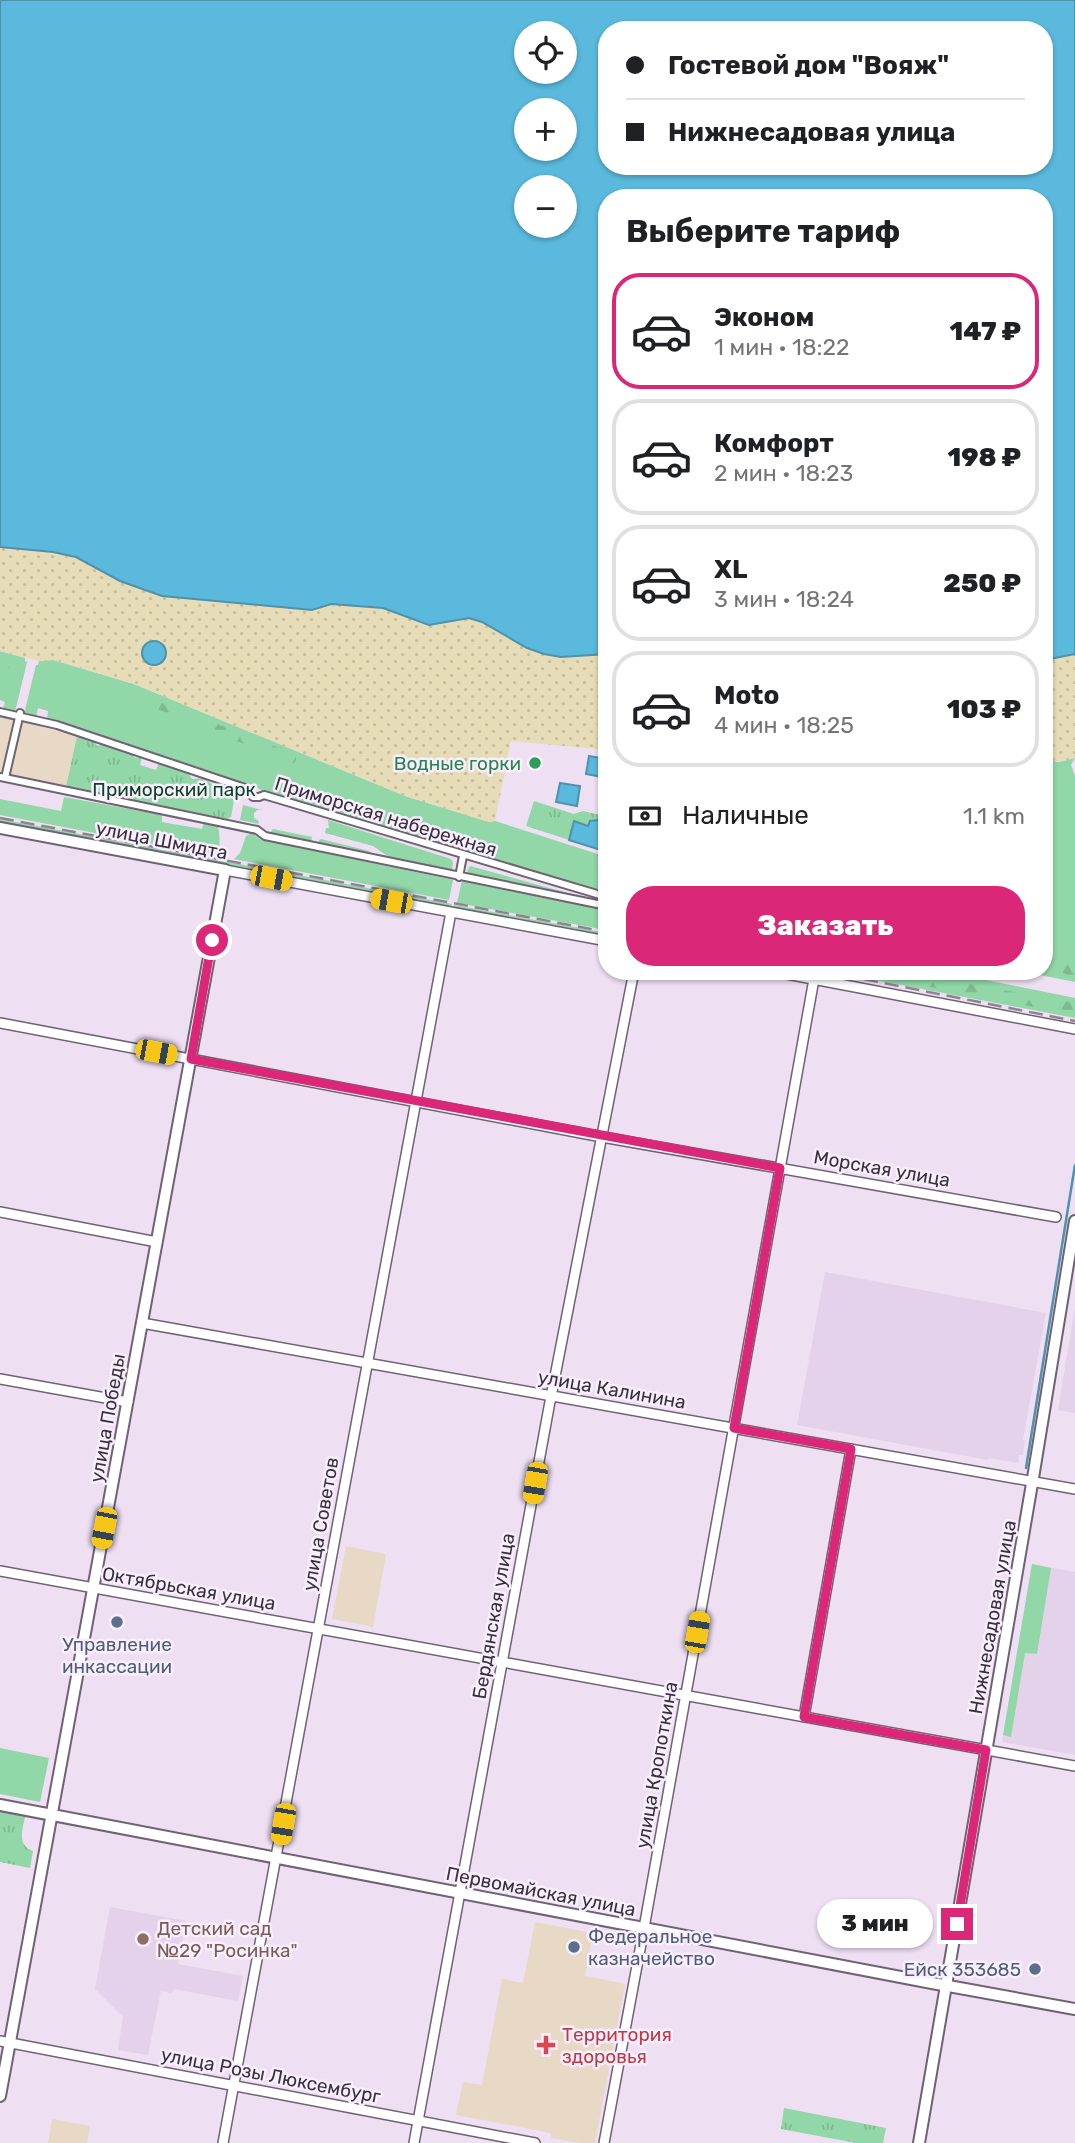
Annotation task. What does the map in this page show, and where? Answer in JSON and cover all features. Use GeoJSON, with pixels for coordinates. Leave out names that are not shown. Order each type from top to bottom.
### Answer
{"type":"FeatureCollection","features":[{"type":"Feature","properties":{"kind":"street","name":"Приморская набережная"},"geometry":{"type":"LineString","coordinates":[[0,712],[57,725],[165,761],[245,788],[253,797],[264,794],[598,894]]}},
{"type":"Feature","properties":{"kind":"street"},"geometry":{"type":"LineString","coordinates":[[19,715],[2,778],[257,830],[265,836],[598,904]]}},
{"type":"Feature","properties":{"kind":"street","name":"улица Шмидта"},"geometry":{"type":"LineString","coordinates":[[0,828],[598,939]]}},
{"type":"Feature","properties":{"kind":"street"},"geometry":{"type":"LineString","coordinates":[[459,877],[463,856]]}},
{"type":"Feature","properties":{"kind":"street","name":"улица Победы"},"geometry":{"type":"LineString","coordinates":[[0,2096],[5,2041],[52,1815],[225,870]]}},
{"type":"Feature","properties":{"kind":"street","name":"улица Советов"},"geometry":{"type":"LineString","coordinates":[[223,2143],[451,912]]}},
{"type":"Feature","properties":{"kind":"street","name":"Бердянская улица"},"geometry":{"type":"LineString","coordinates":[[414,2143],[551,1396],[632,980]]}},
{"type":"Feature","properties":{"kind":"street","name":"улица Кропоткина"},"geometry":{"type":"LineString","coordinates":[[604,2143],[814,980]]}},
{"type":"Feature","properties":{"kind":"street"},"geometry":{"type":"LineString","coordinates":[[819,980],[1075,1030]]}},
{"type":"Feature","properties":{"kind":"street","name":"Морская улица"},"geometry":{"type":"LineString","coordinates":[[0,1023],[415,1102],[1056,1217]]}},
{"type":"Feature","properties":{"kind":"street"},"geometry":{"type":"LineString","coordinates":[[0,1212],[157,1242]]}},
{"type":"Feature","properties":{"kind":"street","name":"Нижнесадовая улица"},"geometry":{"type":"LineString","coordinates":[[919,2143],[1075,1221]]}},
{"type":"Feature","properties":{"kind":"street","name":"улица Калинина"},"geometry":{"type":"LineString","coordinates":[[142,1323],[1075,1489]]}},
{"type":"Feature","properties":{"kind":"street"},"geometry":{"type":"LineString","coordinates":[[0,1379],[128,1402]]}},
{"type":"Feature","properties":{"kind":"street"},"geometry":{"type":"LineString","coordinates":[[804,1717],[851,1449]]}},
{"type":"Feature","properties":{"kind":"street","name":"Октябрьская улица"},"geometry":{"type":"LineString","coordinates":[[0,1571],[1075,1766]]}},
{"type":"Feature","properties":{"kind":"street","name":"Первомайская улица"},"geometry":{"type":"LineString","coordinates":[[0,1805],[946,1986],[1075,2008]]}},
{"type":"Feature","properties":{"kind":"street","name":"улица Розы Люксембург"},"geometry":{"type":"LineString","coordinates":[[5,2041],[535,2143]]}},
{"type":"Feature","properties":{"kind":"shaded area"},"geometry":{"type":"Polygon","coordinates":[[[0,716],[77,736],[66,787],[0,773],[0,716]]]}},
{"type":"Feature","properties":{"kind":"shaded area"},"geometry":{"type":"Polygon","coordinates":[[[825,1272],[1046,1313],[1023,1440],[1023,1455],[1019,1455],[1018,1463],[988,1460],[797,1425],[825,1272]]]}},
{"type":"Feature","properties":{"kind":"shaded area"},"geometry":{"type":"Polygon","coordinates":[[[1075,1307],[1075,1413],[1058,1410],[1075,1307]]]}},
{"type":"Feature","properties":{"kind":"shaded area"},"geometry":{"type":"Polygon","coordinates":[[[346,1546],[386,1554],[373,1627],[332,1619],[346,1546]]]}},
{"type":"Feature","properties":{"kind":"shaded area"},"geometry":{"type":"Polygon","coordinates":[[[1032,1564],[1075,1572],[1075,1755],[1002,1742],[1032,1564]]]}},
{"type":"Feature","properties":{"kind":"shaded area"},"geometry":{"type":"Polygon","coordinates":[[[110,1907],[186,1921],[178,1964],[243,1976],[238,2001],[174,1989],[172,1993],[161,1991],[148,2055],[118,2050],[123,2017],[95,1989],[110,1907]]]}},
{"type":"Feature","properties":{"kind":"shaded area"},"geometry":{"type":"Polygon","coordinates":[[[535,1922],[593,1933],[585,1976],[625,1984],[595,2143],[551,2138],[551,2133],[456,2115],[463,2082],[482,2085],[502,1979],[523,1983],[535,1922]]]}},
{"type":"Feature","properties":{"kind":"shaded area"},"geometry":{"type":"Polygon","coordinates":[[[52,2119],[90,2126],[87,2143],[48,2143],[52,2119]]]}},
{"type":"Feature","properties":{"kind":"green space"},"geometry":{"type":"Polygon","coordinates":[[[0,651],[25,658],[27,662],[15,712],[3,709],[5,702],[0,700],[0,651]]]}},
{"type":"Feature","properties":{"kind":"green space"},"geometry":{"type":"Polygon","coordinates":[[[0,653],[20,660],[20,665],[9,668],[0,666],[0,653]]]}},
{"type":"Feature","properties":{"kind":"green space"},"geometry":{"type":"Polygon","coordinates":[[[53,660],[134,684],[405,796],[598,854],[598,891],[379,826],[381,821],[371,818],[369,823],[256,786],[251,787],[47,719],[48,711],[38,708],[36,717],[24,714],[39,661],[53,660]]]}},
{"type":"Feature","properties":{"kind":"green space"},"geometry":{"type":"Polygon","coordinates":[[[152,699],[292,753],[296,760],[294,763],[289,762],[160,710],[151,705],[152,699]]]}},
{"type":"Feature","properties":{"kind":"green space","name":"Приморский парк"},"geometry":{"type":"Polygon","coordinates":[[[77,736],[94,741],[97,746],[101,744],[132,754],[135,758],[142,757],[140,765],[156,770],[159,762],[188,773],[192,779],[203,779],[216,787],[230,788],[235,795],[231,817],[227,819],[66,787],[77,736]]]}},
{"type":"Feature","properties":{"kind":"green space"},"geometry":{"type":"Polygon","coordinates":[[[1075,758],[1071,765],[1075,776],[1075,982],[1053,978],[1053,761],[1075,758]]]}},
{"type":"Feature","properties":{"kind":"green space"},"geometry":{"type":"Polygon","coordinates":[[[64,797],[162,815],[162,822],[202,829],[204,822],[217,825],[222,857],[0,815],[0,799],[61,811],[64,797]]]}},
{"type":"Feature","properties":{"kind":"green space"},"geometry":{"type":"Polygon","coordinates":[[[534,801],[574,814],[583,811],[598,815],[598,820],[589,826],[574,822],[569,840],[526,826],[534,801]]]}},
{"type":"Feature","properties":{"kind":"green space"},"geometry":{"type":"Polygon","coordinates":[[[243,805],[262,810],[254,813],[258,824],[240,820],[243,805]]]}},
{"type":"Feature","properties":{"kind":"green space"},"geometry":{"type":"Polygon","coordinates":[[[0,819],[452,904],[451,906],[0,822],[0,819]]]}},
{"type":"Feature","properties":{"kind":"green space"},"geometry":{"type":"Polygon","coordinates":[[[328,820],[451,859],[452,870],[389,857],[373,846],[325,833],[326,828],[329,828],[328,820]]]}},
{"type":"Feature","properties":{"kind":"green space"},"geometry":{"type":"Polygon","coordinates":[[[273,829],[312,837],[311,843],[269,834],[273,829]]]}},
{"type":"Feature","properties":{"kind":"green space"},"geometry":{"type":"Polygon","coordinates":[[[252,833],[260,839],[453,880],[449,900],[234,859],[240,853],[246,836],[252,833]]]}},
{"type":"Feature","properties":{"kind":"green space"},"geometry":{"type":"Polygon","coordinates":[[[321,839],[369,851],[378,857],[320,845],[321,839]]]}},
{"type":"Feature","properties":{"kind":"green space"},"geometry":{"type":"Polygon","coordinates":[[[470,866],[572,896],[470,875],[467,871],[470,866]]]}},
{"type":"Feature","properties":{"kind":"green space"},"geometry":{"type":"Polygon","coordinates":[[[462,880],[598,908],[598,928],[457,903],[462,880]]]}},
{"type":"Feature","properties":{"kind":"green space"},"geometry":{"type":"Polygon","coordinates":[[[454,907],[598,931],[598,934],[454,907]]]}},
{"type":"Feature","properties":{"kind":"green space"},"geometry":{"type":"Polygon","coordinates":[[[1075,940],[1073,977],[1063,973],[1063,968],[1067,957],[1067,944],[1075,940]]]}},
{"type":"Feature","properties":{"kind":"green space"},"geometry":{"type":"Polygon","coordinates":[[[875,980],[986,980],[1075,998],[1075,1018],[875,980]]]}},
{"type":"Feature","properties":{"kind":"green space"},"geometry":{"type":"Polygon","coordinates":[[[894,980],[948,980],[1075,1003],[1075,1015],[894,980]]]}},
{"type":"Feature","properties":{"kind":"green space"},"geometry":{"type":"Polygon","coordinates":[[[1032,1564],[1051,1568],[1037,1654],[1025,1653],[1011,1737],[1003,1735],[1032,1564]]]}},
{"type":"Feature","properties":{"kind":"green space"},"geometry":{"type":"Polygon","coordinates":[[[0,1748],[49,1758],[40,1802],[0,1794],[0,1748]]]}},
{"type":"Feature","properties":{"kind":"green space"},"geometry":{"type":"Polygon","coordinates":[[[0,1812],[25,1817],[22,1837],[25,1845],[33,1851],[30,1868],[0,1862],[0,1812]]]}},
{"type":"Feature","properties":{"kind":"green space"},"geometry":{"type":"Polygon","coordinates":[[[784,2108],[886,2128],[883,2143],[856,2143],[781,2129],[784,2108]]]}},
{"type":"Feature","properties":{"kind":"sand"},"geometry":{"type":"Polygon","coordinates":[[[0,547],[76,557],[120,581],[162,596],[312,610],[331,604],[383,608],[429,625],[468,618],[482,622],[527,648],[598,653],[598,749],[511,741],[495,821],[489,822],[405,796],[134,684],[54,660],[39,661],[0,651],[0,547]]]}},
{"type":"Feature","properties":{"kind":"sand"},"geometry":{"type":"Polygon","coordinates":[[[1075,654],[1075,758],[1059,762],[1053,761],[1053,658],[1075,654]]]}},
{"type":"Feature","properties":{"kind":"water"},"geometry":{"type":"Polygon","coordinates":[[[0,0],[1075,0],[1075,654],[1053,658],[1053,189],[598,189],[598,655],[561,657],[544,654],[469,618],[429,625],[383,608],[331,604],[312,610],[162,596],[120,581],[76,557],[0,547],[0,0]]]}},
{"type":"Feature","properties":{"kind":"water"},"geometry":{"type":"Polygon","coordinates":[[[154,641],[163,644],[166,653],[163,662],[154,665],[145,662],[142,653],[145,644],[154,641]]]}},
{"type":"Feature","properties":{"kind":"water"},"geometry":{"type":"Polygon","coordinates":[[[589,756],[598,758],[598,776],[586,774],[589,756]]]}},
{"type":"Feature","properties":{"kind":"water"},"geometry":{"type":"Polygon","coordinates":[[[560,783],[580,786],[577,806],[556,802],[560,783]]]}},
{"type":"Feature","properties":{"kind":"water"},"geometry":{"type":"Polygon","coordinates":[[[598,820],[598,849],[569,840],[574,821],[588,826],[590,821],[598,820]]]}},
{"type":"Feature","properties":{"kind":"waterway"},"geometry":{"type":"LineString","coordinates":[[1026,1468],[1075,1165]]}},
{"type":"Feature","properties":{"kind":"railway"},"geometry":{"type":"LineString","coordinates":[[0,818],[598,930]]}},
{"type":"Feature","properties":{"kind":"railway"},"geometry":{"type":"LineString","coordinates":[[868,980],[1075,1021]]}},
{"type":"Feature","properties":{"kind":"place","name":"Водные горки"},"geometry":{"type":"Point","coordinates":[535,763]}},
{"type":"Feature","properties":{"kind":"place","name":"Управление инкассации"},"geometry":{"type":"Point","coordinates":[117,1622]}},
{"type":"Feature","properties":{"kind":"place","name":"Детский сад №29 \"Росинка\""},"geometry":{"type":"Point","coordinates":[143,1939]}},
{"type":"Feature","properties":{"kind":"place","name":"Федеральное казначейство"},"geometry":{"type":"Point","coordinates":[574,1947]}},
{"type":"Feature","properties":{"kind":"place","name":"Ейск 353685"},"geometry":{"type":"Point","coordinates":[1035,1969]}},
{"type":"Feature","properties":{"kind":"place","name":"Территория здоровья"},"geometry":{"type":"Point","coordinates":[546,2045]}},
{"type":"Feature","properties":{"kind":"route"},"geometry":{"type":"LineString","coordinates":[[212,940],[191,1059],[780,1168],[734,1428],[851,1449],[804,1717],[986,1750],[957,1924]]}}]}
